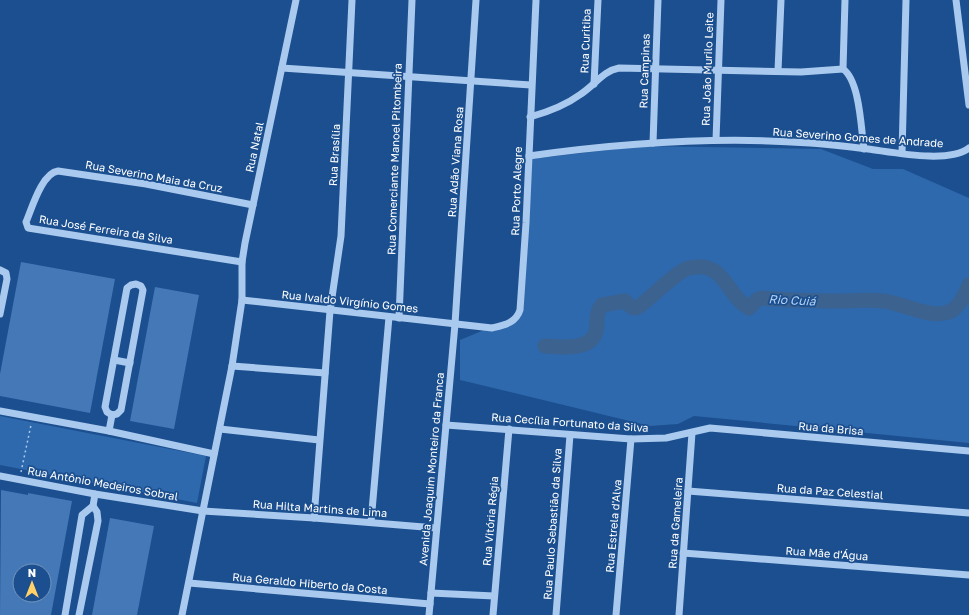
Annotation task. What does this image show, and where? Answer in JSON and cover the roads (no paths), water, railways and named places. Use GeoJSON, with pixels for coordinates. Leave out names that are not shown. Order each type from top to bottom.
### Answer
{"type":"FeatureCollection","features":[{"type":"Feature","properties":{"kind":"street","name":"Rua Natal"},"geometry":{"type":"LineString","coordinates":[[182,615],[232,366],[242,300],[242,262],[296,0]]}},
{"type":"Feature","properties":{"kind":"street","name":"Rua Brasília"},"geometry":{"type":"LineString","coordinates":[[314,518],[324,372],[330,311],[341,236],[352,0]]}},
{"type":"Feature","properties":{"kind":"street","name":"Rua Comerciante Manoel Pitombeira"},"geometry":{"type":"LineString","coordinates":[[399,318],[412,0]]}},
{"type":"Feature","properties":{"kind":"street","name":"Rua Adão Viana Rosa"},"geometry":{"type":"LineString","coordinates":[[455,324],[476,0]]}},
{"type":"Feature","properties":{"kind":"street","name":"Rua Porto Alegre"},"geometry":{"type":"LineString","coordinates":[[455,324],[492,328],[514,321],[518,316],[526,223],[536,0]]}},
{"type":"Feature","properties":{"kind":"street","name":"Rua Curitiba"},"geometry":{"type":"LineString","coordinates":[[594,84],[598,0]]}},
{"type":"Feature","properties":{"kind":"street","name":"Rua Campinas"},"geometry":{"type":"LineString","coordinates":[[653,143],[654,68],[658,0]]}},
{"type":"Feature","properties":{"kind":"street","name":"Rua João Murilo Leite"},"geometry":{"type":"LineString","coordinates":[[716,140],[721,0]]}},
{"type":"Feature","properties":{"kind":"street"},"geometry":{"type":"LineString","coordinates":[[778,71],[781,0]]}},
{"type":"Feature","properties":{"kind":"street"},"geometry":{"type":"LineString","coordinates":[[845,0],[843,68],[850,78],[857,98],[864,149]]}},
{"type":"Feature","properties":{"kind":"street"},"geometry":{"type":"LineString","coordinates":[[902,153],[906,0]]}},
{"type":"Feature","properties":{"kind":"street"},"geometry":{"type":"LineString","coordinates":[[956,0],[969,105]]}},
{"type":"Feature","properties":{"kind":"street"},"geometry":{"type":"LineString","coordinates":[[282,68],[531,86]]}},
{"type":"Feature","properties":{"kind":"street"},"geometry":{"type":"LineString","coordinates":[[530,117],[556,108],[580,95],[604,74],[614,69],[654,68],[808,71],[843,68]]}},
{"type":"Feature","properties":{"kind":"street","name":"Rua Severino Gomes de Andrade"},"geometry":{"type":"LineString","coordinates":[[529,156],[598,146],[716,140],[810,142],[864,149],[941,156],[965,152],[969,148]]}},
{"type":"Feature","properties":{"kind":"street","name":"Rua Severino Maia da Cruz"},"geometry":{"type":"LineString","coordinates":[[52,172],[58,171],[146,184],[253,205]]}},
{"type":"Feature","properties":{"kind":"street","name":"Rua José Ferreira da Silva"},"geometry":{"type":"LineString","coordinates":[[52,172],[44,181],[26,222],[28,228],[242,262]]}},
{"type":"Feature","properties":{"kind":"street"},"geometry":{"type":"LineString","coordinates":[[0,270],[6,273],[7,279],[0,314]]}},
{"type":"Feature","properties":{"kind":"street"},"geometry":{"type":"LineString","coordinates":[[136,284],[141,286],[143,290],[130,363],[121,410],[117,414],[112,415],[107,412],[105,407],[114,360],[127,288],[136,284]]}},
{"type":"Feature","properties":{"kind":"street","name":"Rua Ivaldo Virgínio Gomes"},"geometry":{"type":"LineString","coordinates":[[242,300],[455,324]]}},
{"type":"Feature","properties":{"kind":"street"},"geometry":{"type":"LineString","coordinates":[[371,522],[389,317]]}},
{"type":"Feature","properties":{"kind":"street","name":"Avenida Joaquim Monteiro da Franca"},"geometry":{"type":"LineString","coordinates":[[429,615],[455,324]]}},
{"type":"Feature","properties":{"kind":"street"},"geometry":{"type":"LineString","coordinates":[[114,360],[130,363]]}},
{"type":"Feature","properties":{"kind":"street"},"geometry":{"type":"LineString","coordinates":[[232,366],[324,372]]}},
{"type":"Feature","properties":{"kind":"street"},"geometry":{"type":"LineString","coordinates":[[0,411],[109,431],[214,454]]}},
{"type":"Feature","properties":{"kind":"street"},"geometry":{"type":"LineString","coordinates":[[109,431],[112,415]]}},
{"type":"Feature","properties":{"kind":"street","name":"Rua Cecília Fortunato da Silva"},"geometry":{"type":"LineString","coordinates":[[446,425],[631,439],[666,438],[692,433]]}},
{"type":"Feature","properties":{"kind":"street","name":"Rua da Brisa"},"geometry":{"type":"LineString","coordinates":[[692,433],[710,428],[969,451]]}},
{"type":"Feature","properties":{"kind":"street"},"geometry":{"type":"LineString","coordinates":[[220,429],[319,440]]}},
{"type":"Feature","properties":{"kind":"street","name":"Rua Vitória Régia"},"geometry":{"type":"LineString","coordinates":[[493,615],[509,429]]}},
{"type":"Feature","properties":{"kind":"street","name":"Rua da Gameleira"},"geometry":{"type":"LineString","coordinates":[[679,615],[692,433]]}},
{"type":"Feature","properties":{"kind":"street","name":"Rua Paulo Sebastião da Silva"},"geometry":{"type":"LineString","coordinates":[[556,615],[570,435]]}},
{"type":"Feature","properties":{"kind":"street","name":"Rua Estrela d'Alva"},"geometry":{"type":"LineString","coordinates":[[616,615],[631,439]]}},
{"type":"Feature","properties":{"kind":"street","name":"Rua Antônio Medeiros Sobral"},"geometry":{"type":"LineString","coordinates":[[0,476],[95,494],[202,511]]}},
{"type":"Feature","properties":{"kind":"street","name":"Rua da Paz Celestial"},"geometry":{"type":"LineString","coordinates":[[688,491],[969,513]]}},
{"type":"Feature","properties":{"kind":"street"},"geometry":{"type":"LineString","coordinates":[[65,615],[82,515],[93,506],[95,494]]}},
{"type":"Feature","properties":{"kind":"street"},"geometry":{"type":"LineString","coordinates":[[79,615],[98,521],[97,512],[93,506]]}},
{"type":"Feature","properties":{"kind":"street","name":"Rua Hilta Martins de Lima"},"geometry":{"type":"LineString","coordinates":[[202,511],[371,522],[436,528]]}},
{"type":"Feature","properties":{"kind":"street","name":"Rua Mãe d'Água"},"geometry":{"type":"LineString","coordinates":[[683,553],[969,575]]}},
{"type":"Feature","properties":{"kind":"street","name":"Rua Geraldo Hiberto da Costa"},"geometry":{"type":"LineString","coordinates":[[189,583],[430,604]]}},
{"type":"Feature","properties":{"kind":"street"},"geometry":{"type":"LineString","coordinates":[[431,593],[494,596]]}},
{"type":"Feature","properties":{"kind":"waterway","name":"Rio Cuiá"},"geometry":{"type":"LineString","coordinates":[[545,346],[567,347],[582,345],[588,342],[596,331],[598,314],[602,305],[625,301],[630,306],[635,308],[675,276],[689,268],[701,267],[710,269],[718,274],[741,302],[749,308],[758,299],[763,298],[813,301],[873,300],[891,302],[933,314],[941,314],[956,308],[964,297],[969,285]]}}]}
